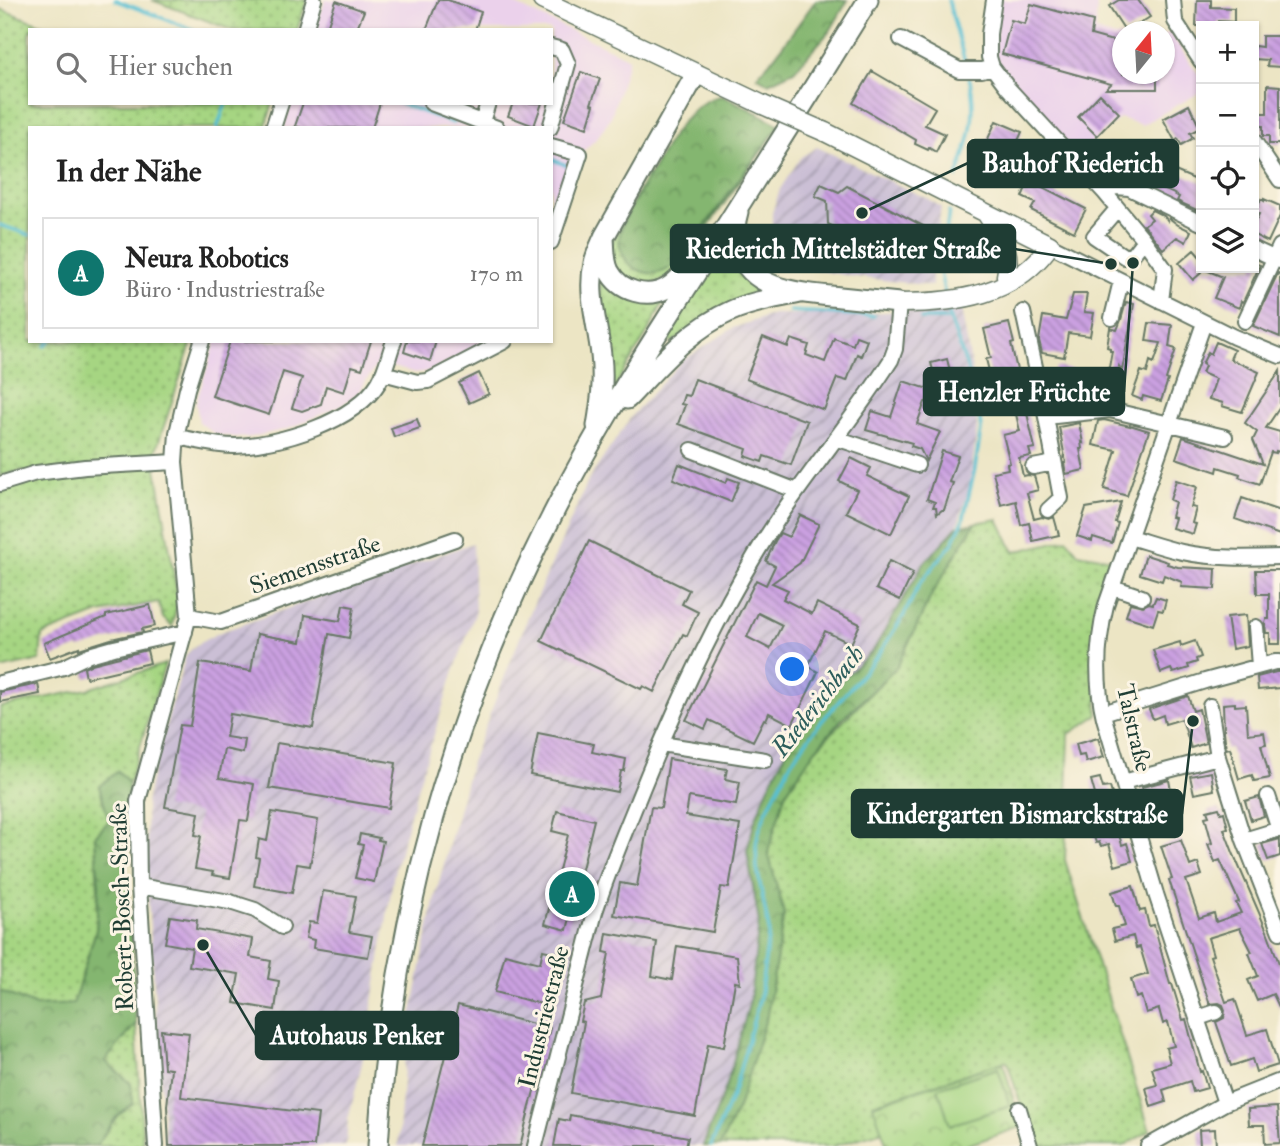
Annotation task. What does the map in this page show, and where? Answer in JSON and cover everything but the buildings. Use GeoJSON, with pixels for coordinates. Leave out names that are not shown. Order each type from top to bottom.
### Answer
{"type":"FeatureCollection","features":[{"type":"Feature","properties":{"kind":"highway"},"geometry":{"type":"LineString","coordinates":[[378,1146],[384,1073],[404,943],[422,857],[466,714],[504,620],[556,508],[600,429],[868,0]]}},
{"type":"Feature","properties":{"kind":"highway"},"geometry":{"type":"LineString","coordinates":[[600,429],[603,391],[592,299],[594,261],[604,237],[696,74]]}},
{"type":"Feature","properties":{"kind":"highway"},"geometry":{"type":"LineString","coordinates":[[740,204],[735,227],[736,242],[741,260],[752,274],[771,284],[800,293],[900,303]]}},
{"type":"Feature","properties":{"kind":"highway"},"geometry":{"type":"LineString","coordinates":[[604,237],[610,272],[618,283],[642,293],[657,292],[669,287],[716,242]]}},
{"type":"Feature","properties":{"kind":"highway"},"geometry":{"type":"LineString","coordinates":[[600,429],[661,363],[698,329],[734,310],[800,293]]}},
{"type":"Feature","properties":{"kind":"main road"},"geometry":{"type":"LineString","coordinates":[[542,0],[825,132],[1050,245],[1040,260],[1024,274],[980,295],[933,302],[900,303]]}},
{"type":"Feature","properties":{"kind":"main road"},"geometry":{"type":"LineString","coordinates":[[986,213],[1006,245],[1006,276]]}},
{"type":"Feature","properties":{"kind":"main road"},"geometry":{"type":"LineString","coordinates":[[992,290],[1006,276],[1029,235]]}},
{"type":"Feature","properties":{"kind":"street"},"geometry":{"type":"LineString","coordinates":[[306,28],[314,0]]}},
{"type":"Feature","properties":{"kind":"street"},"geometry":{"type":"LineString","coordinates":[[987,69],[994,0]]}},
{"type":"Feature","properties":{"kind":"street"},"geometry":{"type":"LineString","coordinates":[[1173,0],[1175,21],[1196,53]]}},
{"type":"Feature","properties":{"kind":"street"},"geometry":{"type":"LineString","coordinates":[[901,39],[959,70],[987,69],[1008,88],[1105,193],[1165,269],[1161,302]]}},
{"type":"Feature","properties":{"kind":"street"},"geometry":{"type":"LineString","coordinates":[[551,126],[568,64],[562,50],[553,48]]}},
{"type":"Feature","properties":{"kind":"street"},"geometry":{"type":"LineString","coordinates":[[274,126],[280,105]]}},
{"type":"Feature","properties":{"kind":"street"},"geometry":{"type":"LineString","coordinates":[[434,105],[464,122],[482,122],[492,126]]}},
{"type":"Feature","properties":{"kind":"street"},"geometry":{"type":"LineString","coordinates":[[482,122],[487,105]]}},
{"type":"Feature","properties":{"kind":"street"},"geometry":{"type":"LineString","coordinates":[[553,147],[580,155],[553,236]]}},
{"type":"Feature","properties":{"kind":"street"},"geometry":{"type":"LineString","coordinates":[[1258,147],[1280,180]]}},
{"type":"Feature","properties":{"kind":"street"},"geometry":{"type":"LineString","coordinates":[[1105,193],[1115,187],[1129,188],[1196,221]]}},
{"type":"Feature","properties":{"kind":"street"},"geometry":{"type":"LineString","coordinates":[[1117,209],[1094,236],[1125,257],[1133,254],[1144,240]]}},
{"type":"Feature","properties":{"kind":"street"},"geometry":{"type":"LineString","coordinates":[[1050,245],[1204,323],[1280,356]]}},
{"type":"Feature","properties":{"kind":"street"},"geometry":{"type":"LineString","coordinates":[[1245,321],[1278,255],[1259,250]]}},
{"type":"Feature","properties":{"kind":"street"},"geometry":{"type":"LineString","coordinates":[[1112,318],[1121,281]]}},
{"type":"Feature","properties":{"kind":"street","name":"Industriestraße"},"geometry":{"type":"LineString","coordinates":[[535,1146],[595,912],[660,744],[743,576],[797,491],[891,360],[895,349],[900,303]]}},
{"type":"Feature","properties":{"kind":"street"},"geometry":{"type":"LineString","coordinates":[[1023,312],[1060,498],[1048,510]]}},
{"type":"Feature","properties":{"kind":"street","name":"Talstraße"},"geometry":{"type":"LineString","coordinates":[[1204,323],[1106,605],[1098,644],[1099,692],[1102,713],[1156,894],[1225,1103]]}},
{"type":"Feature","properties":{"kind":"street","name":"Robert-Bosch-Straße"},"geometry":{"type":"LineString","coordinates":[[156,1146],[139,886],[138,801],[189,616],[175,462],[187,389],[201,343]]}},
{"type":"Feature","properties":{"kind":"street"},"geometry":{"type":"LineString","coordinates":[[177,437],[236,446],[297,435],[319,427],[349,411],[373,390],[380,380],[393,343]]}},
{"type":"Feature","properties":{"kind":"street"},"geometry":{"type":"LineString","coordinates":[[383,373],[417,382],[428,381],[501,343]]}},
{"type":"Feature","properties":{"kind":"street"},"geometry":{"type":"LineString","coordinates":[[1034,362],[1051,365]]}},
{"type":"Feature","properties":{"kind":"street"},"geometry":{"type":"LineString","coordinates":[[1046,417],[1110,410],[1225,437]]}},
{"type":"Feature","properties":{"kind":"street"},"geometry":{"type":"LineString","coordinates":[[835,438],[917,465]]}},
{"type":"Feature","properties":{"kind":"street"},"geometry":{"type":"LineString","coordinates":[[692,450],[797,491]]}},
{"type":"Feature","properties":{"kind":"street"},"geometry":{"type":"LineString","coordinates":[[0,484],[61,470],[175,462]]}},
{"type":"Feature","properties":{"kind":"street"},"geometry":{"type":"LineString","coordinates":[[1033,467],[1054,463]]}},
{"type":"Feature","properties":{"kind":"street"},"geometry":{"type":"LineString","coordinates":[[1130,537],[1164,548],[1200,555],[1280,557]]}},
{"type":"Feature","properties":{"kind":"street","name":"Siemensstraße"},"geometry":{"type":"LineString","coordinates":[[189,616],[221,622],[455,540]]}},
{"type":"Feature","properties":{"kind":"street"},"geometry":{"type":"LineString","coordinates":[[1113,587],[1142,597]]}},
{"type":"Feature","properties":{"kind":"street"},"geometry":{"type":"LineString","coordinates":[[1256,627],[1259,666]]}},
{"type":"Feature","properties":{"kind":"street"},"geometry":{"type":"LineString","coordinates":[[0,683],[64,667],[89,655],[184,632]]}},
{"type":"Feature","properties":{"kind":"street"},"geometry":{"type":"LineString","coordinates":[[1102,713],[1205,681],[1280,662]]}},
{"type":"Feature","properties":{"kind":"street"},"geometry":{"type":"LineString","coordinates":[[1209,706],[1218,757],[1244,840],[1280,932]]}},
{"type":"Feature","properties":{"kind":"street"},"geometry":{"type":"LineString","coordinates":[[660,744],[765,760]]}},
{"type":"Feature","properties":{"kind":"street"},"geometry":{"type":"LineString","coordinates":[[1123,782],[1218,757]]}},
{"type":"Feature","properties":{"kind":"street"},"geometry":{"type":"LineString","coordinates":[[1244,840],[1279,830],[1268,796]]}},
{"type":"Feature","properties":{"kind":"street"},"geometry":{"type":"LineString","coordinates":[[139,886],[230,902],[255,910],[282,927]]}},
{"type":"Feature","properties":{"kind":"street"},"geometry":{"type":"LineString","coordinates":[[1198,1018],[1216,1012]]}},
{"type":"Feature","properties":{"kind":"street"},"geometry":{"type":"LineString","coordinates":[[1148,1146],[1225,1103],[1280,1082]]}},
{"type":"Feature","properties":{"kind":"street"},"geometry":{"type":"LineString","coordinates":[[1019,1109],[1030,1146]]}},
{"type":"Feature","properties":{"kind":"shaded area"},"geometry":{"type":"Polygon","coordinates":[[[325,0],[506,0],[629,58],[611,117],[597,138],[571,163],[553,217],[553,126],[285,126],[290,105],[553,105],[553,28],[316,28],[325,0]]]}},
{"type":"Feature","properties":{"kind":"shaded area"},"geometry":{"type":"Polygon","coordinates":[[[1001,0],[1097,0],[1096,31],[1112,36],[1112,84],[1175,84],[1175,40],[1196,71],[1196,95],[1142,125],[1120,118],[1078,155],[1006,76],[995,55],[1001,0]]]}},
{"type":"Feature","properties":{"kind":"shaded area"},"geometry":{"type":"Polygon","coordinates":[[[817,147],[941,207],[932,286],[805,268],[780,254],[772,231],[772,213],[780,189],[801,157],[817,147]]]}},
{"type":"Feature","properties":{"kind":"shaded area"},"geometry":{"type":"Polygon","coordinates":[[[961,308],[973,375],[977,428],[969,488],[957,527],[924,563],[873,651],[837,684],[792,741],[768,788],[755,820],[747,851],[759,922],[750,1001],[727,1084],[703,1146],[398,1146],[406,1042],[434,901],[471,762],[528,617],[589,479],[633,414],[682,361],[733,328],[774,314],[849,314],[961,308]]]}},
{"type":"Feature","properties":{"kind":"shaded area"},"geometry":{"type":"Polygon","coordinates":[[[215,343],[483,343],[431,371],[414,373],[378,363],[359,392],[342,405],[288,429],[247,438],[216,435],[199,422],[196,402],[215,343]]]}},
{"type":"Feature","properties":{"kind":"shaded area"},"geometry":{"type":"Polygon","coordinates":[[[473,543],[475,614],[453,674],[394,873],[365,1051],[348,1120],[346,1146],[165,1146],[147,883],[146,803],[186,655],[196,645],[218,633],[473,543]]]}},
{"type":"Feature","properties":{"kind":"green space"},"geometry":{"type":"Polygon","coordinates":[[[152,0],[307,0],[298,28],[227,28],[152,0]]]}},
{"type":"Feature","properties":{"kind":"green space"},"geometry":{"type":"Polygon","coordinates":[[[816,0],[848,0],[830,31],[794,71],[768,83],[757,76],[775,56],[816,0]]]}},
{"type":"Feature","properties":{"kind":"green space"},"geometry":{"type":"Polygon","coordinates":[[[0,9],[51,28],[28,28],[28,105],[272,105],[266,126],[28,126],[28,343],[191,343],[154,456],[178,599],[172,626],[163,618],[158,602],[99,613],[42,635],[40,660],[0,669],[0,491],[32,481],[23,470],[0,476],[0,9]]]}},
{"type":"Feature","properties":{"kind":"green space"},"geometry":{"type":"Polygon","coordinates":[[[722,96],[780,125],[681,258],[662,272],[642,272],[631,265],[623,255],[620,237],[624,219],[666,146],[685,119],[696,108],[722,96]]]}},
{"type":"Feature","properties":{"kind":"green space"},"geometry":{"type":"Polygon","coordinates":[[[780,125],[675,275],[647,286],[622,278],[611,258],[611,244],[647,174],[666,270],[693,244],[780,125]]]}},
{"type":"Feature","properties":{"kind":"green space"},"geometry":{"type":"Polygon","coordinates":[[[726,239],[770,289],[672,342],[667,339],[683,308],[726,239]]]}},
{"type":"Feature","properties":{"kind":"green space"},"geometry":{"type":"Polygon","coordinates":[[[600,267],[666,297],[611,393],[601,319],[600,267]]]}},
{"type":"Feature","properties":{"kind":"green space"},"geometry":{"type":"Polygon","coordinates":[[[998,519],[1014,552],[1067,539],[1078,553],[1112,559],[1095,628],[1098,715],[1069,734],[1065,860],[1150,1131],[1123,1146],[1034,1146],[1007,1061],[873,1104],[883,1131],[834,1146],[720,1146],[738,1108],[767,1015],[784,914],[768,852],[785,794],[815,750],[897,667],[933,592],[975,523],[998,519]]]}},
{"type":"Feature","properties":{"kind":"green space"},"geometry":{"type":"Polygon","coordinates":[[[975,523],[933,592],[897,667],[841,720],[815,750],[785,794],[768,852],[784,914],[767,1015],[738,1108],[720,1146],[703,1146],[727,1084],[750,1001],[759,922],[747,851],[755,820],[768,788],[792,741],[837,684],[873,651],[924,563],[957,527],[975,523]]]}},
{"type":"Feature","properties":{"kind":"green space"},"geometry":{"type":"Polygon","coordinates":[[[165,664],[129,783],[118,771],[109,821],[95,836],[98,890],[96,930],[73,1005],[36,1006],[0,991],[0,707],[88,689],[165,664]]]}},
{"type":"Feature","properties":{"kind":"green space"},"geometry":{"type":"Polygon","coordinates":[[[118,771],[129,783],[123,836],[136,1024],[105,1061],[131,1084],[133,1103],[117,1116],[96,1146],[0,1146],[0,991],[36,1006],[73,1004],[96,930],[99,886],[95,836],[109,821],[99,786],[118,771]]]}},
{"type":"Feature","properties":{"kind":"green space"},"geometry":{"type":"Polygon","coordinates":[[[136,1024],[143,1146],[96,1146],[117,1116],[133,1103],[131,1084],[104,1061],[136,1024]]]}},
{"type":"Feature","properties":{"kind":"green space"},"geometry":{"type":"Polygon","coordinates":[[[1003,1062],[1021,1127],[964,1146],[887,1146],[873,1105],[1003,1062]]]}},
{"type":"Feature","properties":{"kind":"green space"},"geometry":{"type":"Polygon","coordinates":[[[998,1068],[1010,1106],[950,1125],[938,1088],[998,1068]]]}},
{"type":"Feature","properties":{"kind":"waterway"},"geometry":{"type":"LineString","coordinates":[[115,0],[189,28]]}},
{"type":"Feature","properties":{"kind":"waterway","name":"Riederichbach"},"geometry":{"type":"LineString","coordinates":[[948,0],[966,66]]}},
{"type":"Feature","properties":{"kind":"waterway","name":"Riederichbach"},"geometry":{"type":"LineString","coordinates":[[957,177],[972,126],[973,100],[968,73]]}},
{"type":"Feature","properties":{"kind":"waterway"},"geometry":{"type":"LineString","coordinates":[[218,126],[225,105]]}},
{"type":"Feature","properties":{"kind":"waterway"},"geometry":{"type":"LineString","coordinates":[[404,105],[453,123]]}},
{"type":"Feature","properties":{"kind":"waterway"},"geometry":{"type":"LineString","coordinates":[[553,160],[566,165]]}},
{"type":"Feature","properties":{"kind":"waterway","name":"Riederichbach"},"geometry":{"type":"LineString","coordinates":[[945,295],[940,272],[949,212]]}},
{"type":"Feature","properties":{"kind":"waterway"},"geometry":{"type":"LineString","coordinates":[[0,225],[28,234]]}},
{"type":"Feature","properties":{"kind":"waterway","name":"Riederichbach"},"geometry":{"type":"LineString","coordinates":[[711,1146],[734,1091],[760,997],[769,930],[757,868],[756,845],[765,814],[791,762],[879,654],[904,615],[920,583],[952,544],[963,521],[981,430],[978,399],[947,306]]}},
{"type":"Feature","properties":{"kind":"waterway"},"geometry":{"type":"LineString","coordinates":[[790,311],[874,316]]}},
{"type":"Feature","properties":{"kind":"waterway"},"geometry":{"type":"LineString","coordinates":[[921,319],[950,319]]}},
{"type":"Feature","properties":{"kind":"waterway"},"geometry":{"type":"LineString","coordinates":[[45,346],[48,343]]}},
{"type":"Feature","properties":{"kind":"place","name":"Bauhof Riederich"},"geometry":{"type":"Point","coordinates":[862,213]}},
{"type":"Feature","properties":{"kind":"place","name":"Henzler Früchte"},"geometry":{"type":"Point","coordinates":[1133,263]}},
{"type":"Feature","properties":{"kind":"place","name":"Riederich Mittelstädter Straße"},"geometry":{"type":"Point","coordinates":[1111,264]}},
{"type":"Feature","properties":{"kind":"place","name":"Kindergarten Bismarckstraße"},"geometry":{"type":"Point","coordinates":[1193,721]}},
{"type":"Feature","properties":{"kind":"place","name":"Neura Robotics"},"geometry":{"type":"Point","coordinates":[572,894]}},
{"type":"Feature","properties":{"kind":"place","name":"Autohaus Penker"},"geometry":{"type":"Point","coordinates":[203,945]}}]}
